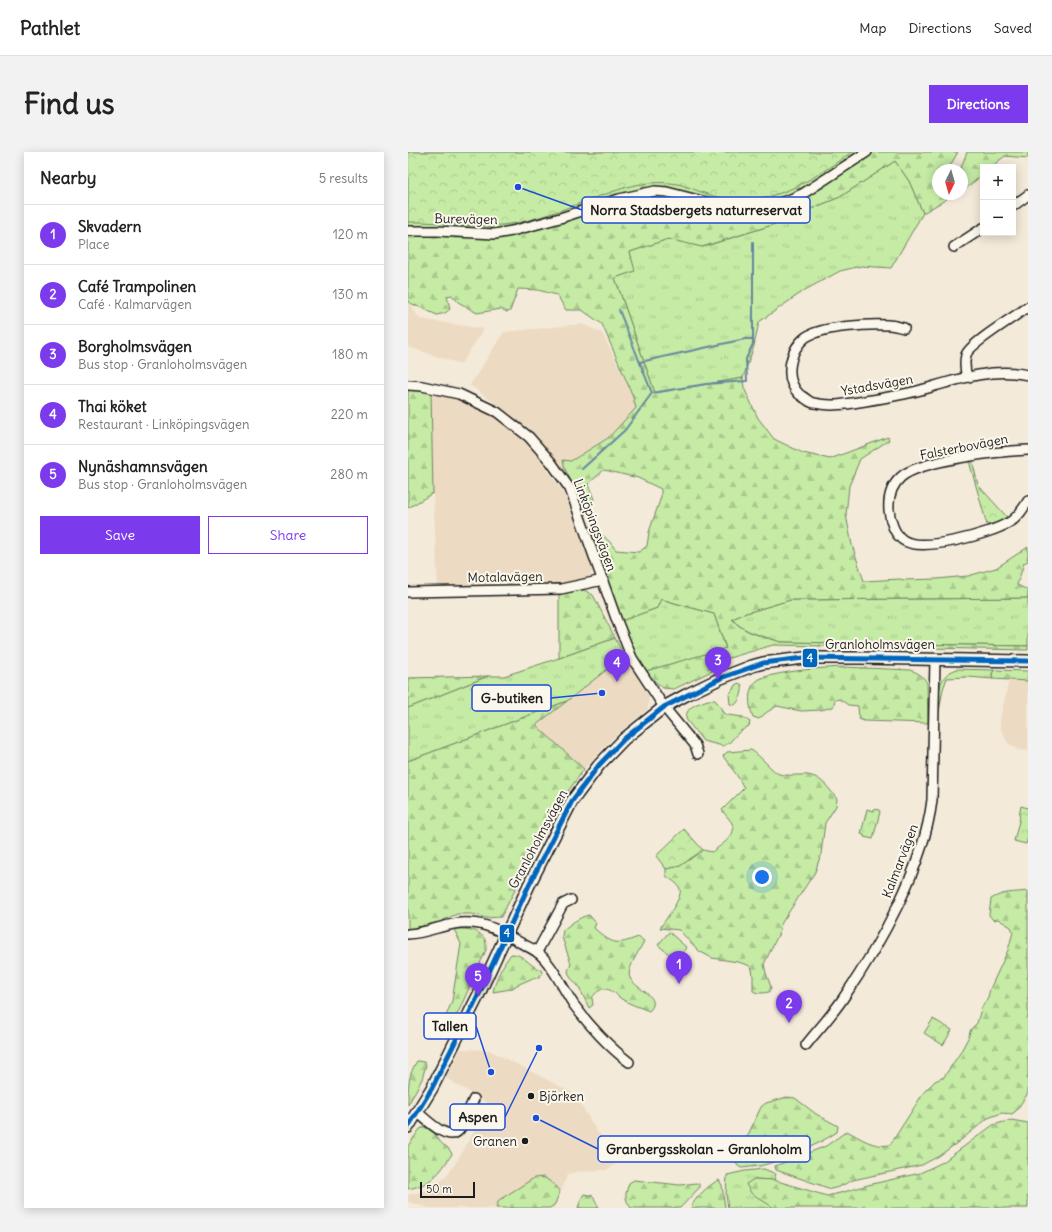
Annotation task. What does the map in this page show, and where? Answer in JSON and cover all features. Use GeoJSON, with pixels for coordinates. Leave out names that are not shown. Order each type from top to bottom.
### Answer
{"type":"FeatureCollection","features":[{"type":"Feature","properties":{"kind":"street","name":"Burevägen"},"geometry":{"type":"LineString","coordinates":[[408,231],[437,230],[495,234],[560,218],[619,199],[655,191],[667,192],[710,203],[733,206],[750,207],[772,205],[794,197],[867,152]]}},
{"type":"Feature","properties":{"kind":"street"},"geometry":{"type":"LineString","coordinates":[[1016,204],[1028,195]]}},
{"type":"Feature","properties":{"kind":"street"},"geometry":{"type":"LineString","coordinates":[[954,247],[980,230]]}},
{"type":"Feature","properties":{"kind":"street"},"geometry":{"type":"LineString","coordinates":[[967,377],[964,363],[966,354],[988,335],[1028,307]]}},
{"type":"Feature","properties":{"kind":"street","name":"Ystadsvägen"},"geometry":{"type":"LineString","coordinates":[[904,328],[891,325],[855,326],[820,331],[807,337],[799,343],[794,351],[790,372],[792,384],[799,394],[813,403],[840,405],[896,396],[979,374],[999,372],[1028,375]]}},
{"type":"Feature","properties":{"kind":"street","name":"Linköpingsvägen"},"geometry":{"type":"LineString","coordinates":[[408,384],[459,394],[497,412],[529,437],[551,462],[570,489],[617,621],[632,658],[664,707],[695,746],[698,754]]}},
{"type":"Feature","properties":{"kind":"street","name":"Falsterbovägen"},"geometry":{"type":"LineString","coordinates":[[1028,450],[1007,450],[969,456],[935,463],[910,471],[901,477],[890,493],[889,516],[893,527],[902,540],[913,544],[929,545],[968,537],[1010,523],[1022,511],[1028,501]]}},
{"type":"Feature","properties":{"kind":"street","name":"Motalavägen"},"geometry":{"type":"LineString","coordinates":[[408,592],[561,589],[602,580]]}},
{"type":"Feature","properties":{"kind":"street","name":"Granloholmsvägen"},"geometry":{"type":"LineString","coordinates":[[408,1127],[432,1088],[478,996],[547,847],[572,801],[598,765],[624,740],[664,707],[686,694],[721,678],[763,663],[804,658],[1028,661]]}},
{"type":"Feature","properties":{"kind":"street","name":"Kalmarvägen"},"geometry":{"type":"LineString","coordinates":[[806,1045],[842,1001],[884,934],[906,885],[924,839],[930,818],[932,800],[935,659]]}},
{"type":"Feature","properties":{"kind":"street"},"geometry":{"type":"LineString","coordinates":[[538,952],[563,904],[570,900]]}},
{"type":"Feature","properties":{"kind":"street"},"geometry":{"type":"LineString","coordinates":[[408,934],[417,934],[442,925],[465,922],[488,925],[538,952],[575,1006],[617,1053],[629,1062]]}},
{"type":"Feature","properties":{"kind":"street"},"geometry":{"type":"LineString","coordinates":[[417,1112],[445,1133],[453,1134],[458,1131],[474,1100]]}},
{"type":"Feature","properties":{"kind":"shaded area"},"geometry":{"type":"Polygon","coordinates":[[[408,302],[420,319],[484,329],[461,364],[408,347],[408,302]]]}},
{"type":"Feature","properties":{"kind":"shaded area"},"geometry":{"type":"Polygon","coordinates":[[[582,324],[602,333],[639,407],[621,428],[562,468],[529,429],[470,385],[504,332],[582,324]]]}},
{"type":"Feature","properties":{"kind":"shaded area"},"geometry":{"type":"Polygon","coordinates":[[[431,392],[459,398],[496,416],[525,439],[564,493],[593,569],[590,576],[580,581],[561,584],[438,589],[433,493],[431,392]]]}},
{"type":"Feature","properties":{"kind":"shaded area"},"geometry":{"type":"Polygon","coordinates":[[[624,656],[649,697],[648,709],[614,737],[584,769],[536,724],[624,656]]]}},
{"type":"Feature","properties":{"kind":"shaded area"},"geometry":{"type":"Polygon","coordinates":[[[1009,680],[1028,681],[1028,751],[1018,750],[1008,743],[1000,728],[1000,720],[1009,680]]]}},
{"type":"Feature","properties":{"kind":"shaded area"},"geometry":{"type":"Polygon","coordinates":[[[461,1049],[489,1050],[571,1092],[582,1106],[596,1130],[617,1156],[617,1161],[613,1166],[606,1170],[568,1174],[554,1208],[429,1208],[408,1202],[408,1195],[431,1189],[451,1170],[489,1104],[446,1078],[461,1049]]]}},
{"type":"Feature","properties":{"kind":"green space"},"geometry":{"type":"Polygon","coordinates":[[[408,152],[958,152],[951,164],[932,164],[932,200],[945,200],[923,213],[909,181],[895,161],[840,197],[769,226],[702,247],[668,239],[630,252],[635,271],[615,278],[655,393],[743,378],[744,388],[758,418],[774,439],[803,453],[830,459],[888,437],[889,440],[860,459],[849,486],[846,515],[852,545],[864,581],[937,579],[968,576],[996,568],[1028,547],[1028,561],[1024,563],[1017,585],[1028,590],[1028,598],[790,600],[746,613],[732,619],[737,624],[755,634],[781,642],[1028,646],[1028,650],[773,645],[729,658],[714,670],[674,689],[663,688],[651,678],[646,671],[726,648],[714,614],[661,599],[657,608],[621,621],[592,534],[596,533],[605,538],[616,550],[639,552],[647,546],[649,532],[661,497],[661,489],[638,478],[604,470],[588,484],[594,499],[591,507],[584,509],[565,469],[563,460],[571,461],[608,438],[636,408],[632,394],[602,324],[582,310],[566,310],[557,295],[538,290],[518,289],[510,311],[507,312],[501,309],[477,313],[458,302],[452,295],[447,296],[450,309],[445,313],[437,315],[408,302],[408,152]]]}},
{"type":"Feature","properties":{"kind":"green space"},"geometry":{"type":"Polygon","coordinates":[[[408,152],[852,152],[805,182],[772,196],[736,200],[717,197],[677,184],[648,183],[623,188],[549,214],[516,223],[489,226],[408,222],[408,152]]]}},
{"type":"Feature","properties":{"kind":"green space"},"geometry":{"type":"Polygon","coordinates":[[[967,152],[1028,152],[1028,158],[1005,156],[995,164],[980,164],[980,177],[968,187],[968,164],[962,164],[967,152]]]}},
{"type":"Feature","properties":{"kind":"green space"},"geometry":{"type":"Polygon","coordinates":[[[895,161],[909,181],[923,213],[891,268],[861,266],[840,271],[805,290],[759,322],[754,346],[743,378],[655,393],[615,278],[634,271],[630,252],[668,239],[703,247],[769,226],[840,197],[895,161]]]}},
{"type":"Feature","properties":{"kind":"green space"},"geometry":{"type":"Polygon","coordinates":[[[408,388],[431,392],[433,493],[408,508],[408,388]]]}},
{"type":"Feature","properties":{"kind":"green space"},"geometry":{"type":"Polygon","coordinates":[[[972,460],[978,485],[1007,517],[996,523],[987,525],[969,461],[972,460]]]}},
{"type":"Feature","properties":{"kind":"green space"},"geometry":{"type":"Polygon","coordinates":[[[584,590],[593,595],[615,638],[559,658],[559,594],[584,590]]]}},
{"type":"Feature","properties":{"kind":"green space"},"geometry":{"type":"Polygon","coordinates":[[[1028,598],[1028,646],[781,642],[748,631],[732,619],[746,613],[790,600],[1028,598]]]}},
{"type":"Feature","properties":{"kind":"green space"},"geometry":{"type":"Polygon","coordinates":[[[660,599],[714,614],[726,649],[646,671],[637,656],[621,621],[657,608],[660,599]]]}},
{"type":"Feature","properties":{"kind":"green space"},"geometry":{"type":"Polygon","coordinates":[[[615,638],[624,656],[567,701],[408,761],[408,708],[488,676],[504,676],[615,638]]]}},
{"type":"Feature","properties":{"kind":"green space"},"geometry":{"type":"Polygon","coordinates":[[[844,667],[910,670],[918,674],[927,683],[928,723],[864,721],[859,719],[858,706],[848,705],[840,699],[835,700],[833,707],[821,710],[801,711],[777,706],[759,719],[753,717],[750,708],[750,692],[754,683],[760,679],[767,676],[790,672],[844,667]]]}},
{"type":"Feature","properties":{"kind":"green space"},"geometry":{"type":"Polygon","coordinates":[[[957,669],[994,670],[992,674],[993,679],[968,677],[947,678],[943,689],[939,712],[939,692],[942,681],[950,672],[957,669]]]}},
{"type":"Feature","properties":{"kind":"green space"},"geometry":{"type":"Polygon","coordinates":[[[994,670],[1028,671],[1028,681],[993,679],[992,674],[994,670]]]}},
{"type":"Feature","properties":{"kind":"green space"},"geometry":{"type":"Polygon","coordinates":[[[488,676],[408,708],[408,678],[488,676]]]}},
{"type":"Feature","properties":{"kind":"green space"},"geometry":{"type":"Polygon","coordinates":[[[739,683],[742,685],[742,693],[740,698],[735,705],[730,704],[729,694],[735,685],[739,683]]]}},
{"type":"Feature","properties":{"kind":"green space"},"geometry":{"type":"Polygon","coordinates":[[[708,700],[715,700],[723,713],[743,717],[750,722],[749,726],[739,732],[729,743],[723,746],[703,741],[686,719],[686,715],[690,708],[708,700]]]}},
{"type":"Feature","properties":{"kind":"green space"},"geometry":{"type":"Polygon","coordinates":[[[567,701],[536,725],[584,769],[561,801],[501,917],[486,918],[473,914],[457,914],[437,923],[414,929],[408,929],[408,761],[567,701]]]}},
{"type":"Feature","properties":{"kind":"green space"},"geometry":{"type":"Polygon","coordinates":[[[751,750],[779,774],[807,775],[817,778],[826,785],[837,799],[836,806],[825,823],[821,854],[815,872],[781,924],[779,933],[764,964],[771,987],[769,992],[763,993],[753,991],[752,969],[748,965],[712,958],[699,951],[679,930],[660,928],[676,903],[680,893],[678,885],[666,876],[666,869],[680,866],[703,850],[712,852],[732,834],[733,826],[722,810],[744,788],[723,756],[727,752],[751,750]]]}},
{"type":"Feature","properties":{"kind":"green space"},"geometry":{"type":"Polygon","coordinates":[[[1021,806],[1028,808],[1028,837],[1026,844],[1014,841],[1021,806]]]}},
{"type":"Feature","properties":{"kind":"green space"},"geometry":{"type":"Polygon","coordinates":[[[867,809],[874,811],[874,809],[879,810],[880,812],[873,839],[864,837],[864,835],[861,834],[867,809]]]}},
{"type":"Feature","properties":{"kind":"green space"},"geometry":{"type":"Polygon","coordinates":[[[684,829],[703,850],[680,866],[666,869],[656,856],[684,829]]]}},
{"type":"Feature","properties":{"kind":"green space"},"geometry":{"type":"Polygon","coordinates":[[[1028,891],[1028,1093],[1016,1111],[1012,1114],[1002,1113],[988,1118],[939,1156],[922,1165],[853,1180],[831,1189],[776,1170],[775,1166],[826,1146],[847,1131],[873,1144],[884,1146],[890,1145],[924,1092],[935,1081],[944,1077],[960,1053],[971,1029],[977,1023],[981,1009],[988,997],[990,989],[1008,950],[1013,932],[1011,927],[998,919],[993,920],[989,915],[991,899],[1005,893],[1028,891]]]}},
{"type":"Feature","properties":{"kind":"green space"},"geometry":{"type":"Polygon","coordinates":[[[589,915],[596,923],[594,928],[614,942],[624,942],[638,937],[644,941],[634,960],[629,974],[633,982],[651,998],[653,1006],[649,1011],[627,1002],[614,992],[607,989],[596,993],[592,998],[593,1005],[589,1008],[579,987],[570,977],[568,971],[571,964],[562,937],[563,930],[578,919],[589,915]]]}},
{"type":"Feature","properties":{"kind":"green space"},"geometry":{"type":"Polygon","coordinates":[[[454,929],[471,930],[479,933],[485,940],[486,950],[457,1015],[444,1021],[452,1001],[461,944],[454,929]]]}},
{"type":"Feature","properties":{"kind":"green space"},"geometry":{"type":"Polygon","coordinates":[[[669,932],[687,948],[676,960],[658,945],[669,932]]]}},
{"type":"Feature","properties":{"kind":"green space"},"geometry":{"type":"Polygon","coordinates":[[[511,954],[515,954],[523,958],[541,970],[542,973],[539,977],[533,978],[511,989],[493,992],[500,972],[511,954]]]}},
{"type":"Feature","properties":{"kind":"green space"},"geometry":{"type":"Polygon","coordinates":[[[933,1019],[952,1030],[943,1045],[924,1033],[933,1019]]]}},
{"type":"Feature","properties":{"kind":"green space"},"geometry":{"type":"Polygon","coordinates":[[[417,1061],[424,1062],[426,1065],[422,1079],[408,1105],[409,1082],[417,1061]]]}},
{"type":"Feature","properties":{"kind":"green space"},"geometry":{"type":"Polygon","coordinates":[[[787,1097],[795,1098],[816,1114],[838,1126],[837,1132],[810,1147],[779,1160],[760,1166],[741,1168],[737,1165],[736,1161],[761,1107],[766,1103],[787,1097]]]}},
{"type":"Feature","properties":{"kind":"green space"},"geometry":{"type":"Polygon","coordinates":[[[1011,1120],[1028,1123],[1028,1208],[774,1208],[751,1193],[746,1184],[754,1179],[774,1180],[827,1196],[844,1192],[920,1173],[943,1162],[993,1125],[1011,1120]]]}},
{"type":"Feature","properties":{"kind":"green space"},"geometry":{"type":"Polygon","coordinates":[[[425,1127],[433,1132],[452,1154],[439,1173],[429,1181],[408,1189],[408,1146],[420,1129],[425,1127]]]}},
{"type":"Feature","properties":{"kind":"green space"},"geometry":{"type":"Polygon","coordinates":[[[764,1169],[776,1174],[774,1180],[754,1179],[774,1208],[728,1208],[726,1194],[727,1175],[764,1169]]]}},
{"type":"Feature","properties":{"kind":"green space"},"geometry":{"type":"Polygon","coordinates":[[[544,1177],[560,1191],[555,1204],[550,1208],[496,1208],[499,1200],[534,1178],[544,1177]]]}},
{"type":"Feature","properties":{"kind":"green space"},"geometry":{"type":"Polygon","coordinates":[[[634,1180],[680,1185],[696,1183],[699,1184],[699,1188],[680,1208],[631,1208],[627,1202],[626,1194],[629,1183],[634,1180]]]}},
{"type":"Feature","properties":{"kind":"green space"},"geometry":{"type":"Polygon","coordinates":[[[719,1180],[722,1185],[725,1208],[691,1208],[692,1204],[702,1192],[719,1180]]]}},
{"type":"Feature","properties":{"kind":"green space"},"geometry":{"type":"Polygon","coordinates":[[[584,1194],[593,1196],[599,1208],[578,1208],[584,1194]]]}},
{"type":"Feature","properties":{"kind":"waterway"},"geometry":{"type":"LineString","coordinates":[[652,393],[706,384],[747,381],[746,359],[753,344],[753,242]]}},
{"type":"Feature","properties":{"kind":"waterway"},"geometry":{"type":"LineString","coordinates":[[582,469],[625,430],[652,393],[619,310]]}},
{"type":"Feature","properties":{"kind":"waterway"},"geometry":{"type":"LineString","coordinates":[[640,362],[745,339],[753,339]]}},
{"type":"Feature","properties":{"kind":"transit line","name":"4"},"geometry":{"type":"LineString","coordinates":[[408,1127],[432,1088],[478,996],[529,885],[572,801],[599,765],[624,739],[664,707],[721,678],[763,663],[804,658],[1028,661]]}},
{"type":"Feature","properties":{"kind":"place","name":"Norra Stadsbergets naturreservat"},"geometry":{"type":"Point","coordinates":[518,187]}},
{"type":"Feature","properties":{"kind":"place","name":"Borgholmsvägen"},"geometry":{"type":"Point","coordinates":[718,680]}},
{"type":"Feature","properties":{"kind":"place","name":"Thai köket"},"geometry":{"type":"Point","coordinates":[617,682]}},
{"type":"Feature","properties":{"kind":"place","name":"G-butiken"},"geometry":{"type":"Point","coordinates":[602,693]}},
{"type":"Feature","properties":{"kind":"place","name":"Skvadern"},"geometry":{"type":"Point","coordinates":[679,984]}},
{"type":"Feature","properties":{"kind":"place","name":"Nynäshamnsvägen"},"geometry":{"type":"Point","coordinates":[478,996]}},
{"type":"Feature","properties":{"kind":"place","name":"Café Trampolinen"},"geometry":{"type":"Point","coordinates":[789,1023]}},
{"type":"Feature","properties":{"kind":"place","name":"Aspen"},"geometry":{"type":"Point","coordinates":[539,1048]}},
{"type":"Feature","properties":{"kind":"place","name":"Tallen"},"geometry":{"type":"Point","coordinates":[491,1072]}},
{"type":"Feature","properties":{"kind":"place","name":"Björken"},"geometry":{"type":"Point","coordinates":[531,1096]}},
{"type":"Feature","properties":{"kind":"place","name":"Granbergsskolan – Granloholm"},"geometry":{"type":"Point","coordinates":[536,1118]}},
{"type":"Feature","properties":{"kind":"place","name":"Granen"},"geometry":{"type":"Point","coordinates":[525,1141]}}]}
